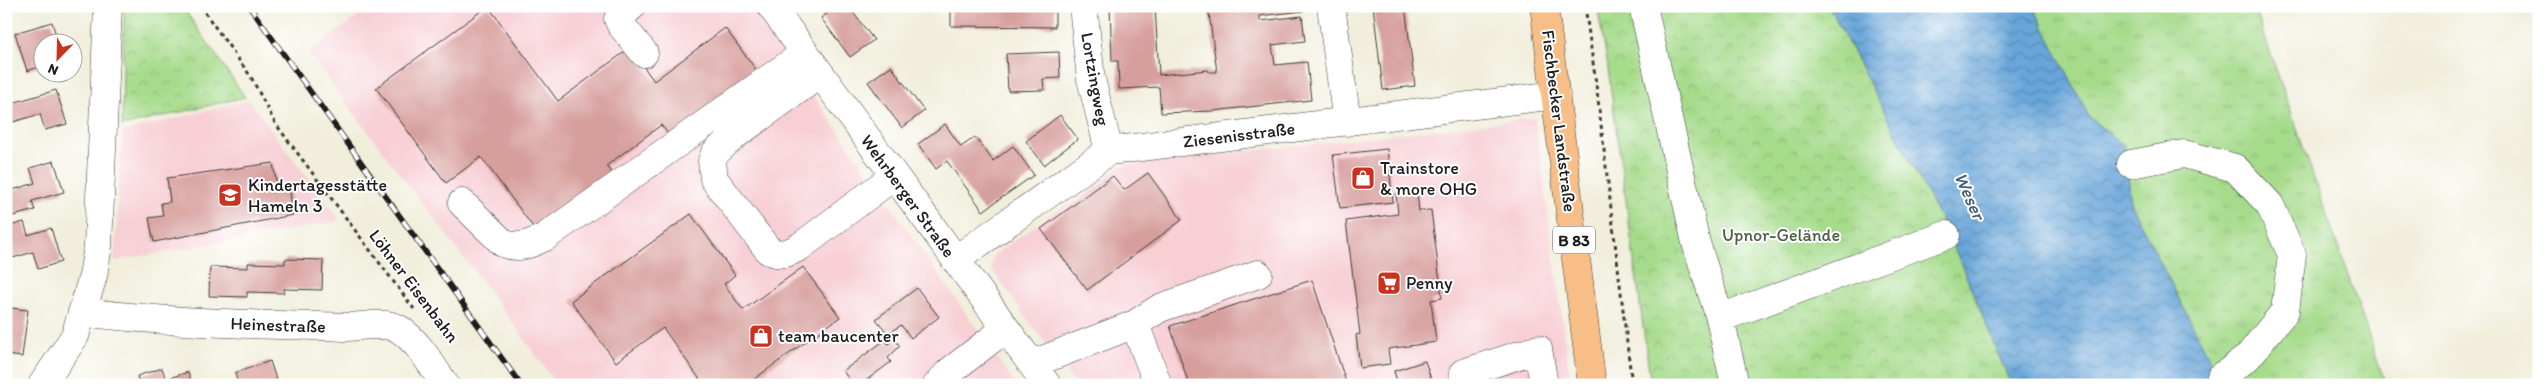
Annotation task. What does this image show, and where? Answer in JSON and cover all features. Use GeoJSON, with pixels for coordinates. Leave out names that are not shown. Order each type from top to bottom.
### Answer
{"type":"FeatureCollection","features":[{"type":"Feature","properties":{"kind":"main road","name":"Fischbecker Landstraße"},"geometry":{"type":"LineString","coordinates":[[1544,6],[1592,385]]}},
{"type":"Feature","properties":{"kind":"street"},"geometry":{"type":"LineString","coordinates":[[54,379],[75,336],[83,312],[93,276],[98,246],[108,6]]}},
{"type":"Feature","properties":{"kind":"street"},"geometry":{"type":"LineString","coordinates":[[632,6],[618,19],[621,26],[644,53]]}},
{"type":"Feature","properties":{"kind":"street","name":"Wehrberger Straße"},"geometry":{"type":"LineString","coordinates":[[771,6],[1039,374]]}},
{"type":"Feature","properties":{"kind":"street","name":"Lortzingweg"},"geometry":{"type":"LineString","coordinates":[[1083,6],[1091,78],[1110,151]]}},
{"type":"Feature","properties":{"kind":"street"},"geometry":{"type":"LineString","coordinates":[[1331,6],[1347,122]]}},
{"type":"Feature","properties":{"kind":"street"},"geometry":{"type":"LineString","coordinates":[[1643,6],[1696,242],[1720,318],[1735,385]]}},
{"type":"Feature","properties":{"kind":"street"},"geometry":{"type":"LineString","coordinates":[[813,64],[715,153],[712,161],[714,179],[768,251],[779,255],[790,253],[801,246],[894,176]]}},
{"type":"Feature","properties":{"kind":"street"},"geometry":{"type":"LineString","coordinates":[[462,203],[503,243],[511,247],[526,246],[545,237],[813,64]]}},
{"type":"Feature","properties":{"kind":"street","name":"Ziesenisstraße"},"geometry":{"type":"LineString","coordinates":[[955,260],[1110,151],[1556,95]]}},
{"type":"Feature","properties":{"kind":"street"},"geometry":{"type":"LineString","coordinates":[[2130,164],[2184,154],[2235,168],[2270,204],[2292,255],[2285,311],[2247,358],[2221,377]]}},
{"type":"Feature","properties":{"kind":"street"},"geometry":{"type":"LineString","coordinates":[[1720,318],[1946,235]]}},
{"type":"Feature","properties":{"kind":"street"},"geometry":{"type":"LineString","coordinates":[[1039,374],[1134,324],[1160,308],[1258,274]]}},
{"type":"Feature","properties":{"kind":"street","name":"Heinestraße"},"geometry":{"type":"LineString","coordinates":[[83,312],[147,320],[347,327],[382,325],[398,328],[416,343],[443,384]]}},
{"type":"Feature","properties":{"kind":"street"},"geometry":{"type":"LineString","coordinates":[[1134,324],[1158,385]]}},
{"type":"Feature","properties":{"kind":"street"},"geometry":{"type":"LineString","coordinates":[[937,385],[949,372],[1005,329]]}},
{"type":"Feature","properties":{"kind":"street"},"geometry":{"type":"LineString","coordinates":[[1466,385],[1463,373],[1538,350],[1544,385]]}},
{"type":"Feature","properties":{"kind":"path","name":"Löhner Eisenbahn"},"geometry":{"type":"LineString","coordinates":[[200,6],[251,77],[275,123],[417,313]]}},
{"type":"Feature","properties":{"kind":"path"},"geometry":{"type":"LineString","coordinates":[[1585,6],[1598,91],[1632,385]]}},
{"type":"Feature","properties":{"kind":"shaded area"},"geometry":{"type":"Polygon","coordinates":[[[372,6],[751,6],[1016,385],[557,385],[499,304],[308,53],[372,6]]]}},
{"type":"Feature","properties":{"kind":"shaded area"},"geometry":{"type":"Polygon","coordinates":[[[249,100],[340,221],[114,261],[122,132],[249,100]]]}},
{"type":"Feature","properties":{"kind":"shaded area"},"geometry":{"type":"Polygon","coordinates":[[[1535,118],[1571,385],[1075,385],[991,268],[994,255],[1120,166],[1535,118]]]}},
{"type":"Feature","properties":{"kind":"green space"},"geometry":{"type":"Polygon","coordinates":[[[124,6],[182,6],[245,97],[122,126],[124,6]]]}},
{"type":"Feature","properties":{"kind":"green space","name":"Upnor-Gelände"},"geometry":{"type":"Polygon","coordinates":[[[1597,6],[1829,6],[1950,237],[2011,385],[1651,385],[1607,61],[1597,6]]]}},
{"type":"Feature","properties":{"kind":"green space"},"geometry":{"type":"Polygon","coordinates":[[[2033,6],[2254,6],[2386,385],[2223,385],[2131,205],[2125,147],[2089,117],[2033,6]]]}},
{"type":"Feature","properties":{"kind":"water","name":"Weser"},"geometry":{"type":"Polygon","coordinates":[[[1829,6],[2033,6],[2089,117],[2125,147],[2131,205],[2223,385],[2011,385],[1950,237],[1829,6]]]}},
{"type":"Feature","properties":{"kind":"building"},"geometry":{"type":"Polygon","coordinates":[[[488,6],[558,101],[630,48],[654,81],[725,28],[760,75],[673,140],[661,125],[606,166],[613,174],[536,231],[481,157],[446,183],[376,88],[488,6]]]}},
{"type":"Feature","properties":{"kind":"building"},"geometry":{"type":"Polygon","coordinates":[[[837,6],[848,6],[874,40],[850,57],[821,18],[837,6]]]}},
{"type":"Feature","properties":{"kind":"building"},"geometry":{"type":"Polygon","coordinates":[[[951,6],[1055,6],[1055,27],[951,26],[951,6]]]}},
{"type":"Feature","properties":{"kind":"building"},"geometry":{"type":"Polygon","coordinates":[[[1110,6],[1155,6],[1159,75],[1208,70],[1209,72],[1217,72],[1208,6],[1302,6],[1303,11],[1260,16],[1260,21],[1302,16],[1305,41],[1272,45],[1275,65],[1307,62],[1311,100],[1213,111],[1161,113],[1159,87],[1119,89],[1118,61],[1112,61],[1110,6]]]}},
{"type":"Feature","properties":{"kind":"building"},"geometry":{"type":"Polygon","coordinates":[[[1373,6],[1405,6],[1415,86],[1383,90],[1373,6]]]}},
{"type":"Feature","properties":{"kind":"building"},"geometry":{"type":"Polygon","coordinates":[[[52,22],[55,32],[32,32],[32,69],[27,71],[15,33],[52,22]]]}},
{"type":"Feature","properties":{"kind":"building"},"geometry":{"type":"Polygon","coordinates":[[[1059,52],[1060,78],[1043,79],[1044,90],[1008,91],[1006,54],[1059,52]]]}},
{"type":"Feature","properties":{"kind":"building"},"geometry":{"type":"Polygon","coordinates":[[[891,66],[924,111],[902,128],[868,82],[891,66]]]}},
{"type":"Feature","properties":{"kind":"building"},"geometry":{"type":"Polygon","coordinates":[[[56,90],[67,124],[45,130],[40,114],[6,124],[6,105],[56,90]]]}},
{"type":"Feature","properties":{"kind":"building"},"geometry":{"type":"Polygon","coordinates":[[[1060,115],[1078,139],[1044,165],[1026,141],[1060,115]]]}},
{"type":"Feature","properties":{"kind":"building"},"geometry":{"type":"Polygon","coordinates":[[[945,124],[961,147],[975,137],[993,161],[1013,146],[1034,175],[983,211],[947,161],[936,169],[918,144],[945,124]]]}},
{"type":"Feature","properties":{"kind":"building","name":"Trainstore & more OHG"},"geometry":{"type":"Polygon","coordinates":[[[1387,149],[1393,202],[1340,208],[1333,155],[1387,149]]]}},
{"type":"Feature","properties":{"kind":"building"},"geometry":{"type":"Polygon","coordinates":[[[54,161],[64,192],[32,201],[35,210],[6,218],[6,192],[35,183],[30,168],[54,161]]]}},
{"type":"Feature","properties":{"kind":"building","name":"Kindertagesstätte Hameln 3"},"geometry":{"type":"Polygon","coordinates":[[[273,163],[277,187],[289,185],[293,215],[154,242],[149,218],[163,216],[161,203],[170,202],[167,178],[273,163]]]}},
{"type":"Feature","properties":{"kind":"building"},"geometry":{"type":"Polygon","coordinates":[[[1148,173],[1182,220],[1087,290],[1041,229],[1113,176],[1124,190],[1148,173]]]}},
{"type":"Feature","properties":{"kind":"building"},"geometry":{"type":"Polygon","coordinates":[[[1417,191],[1419,211],[1431,210],[1442,298],[1431,300],[1436,342],[1388,349],[1390,364],[1360,368],[1356,335],[1360,334],[1346,221],[1398,214],[1396,194],[1417,191]]]}},
{"type":"Feature","properties":{"kind":"building"},"geometry":{"type":"Polygon","coordinates":[[[691,214],[735,275],[724,284],[743,310],[803,267],[840,317],[746,385],[704,385],[663,328],[616,362],[571,301],[691,214]]]}},
{"type":"Feature","properties":{"kind":"building"},"geometry":{"type":"Polygon","coordinates":[[[24,222],[28,235],[51,228],[61,262],[38,269],[33,252],[6,260],[6,242],[9,241],[6,227],[24,222]]]}},
{"type":"Feature","properties":{"kind":"building"},"geometry":{"type":"Polygon","coordinates":[[[285,259],[323,260],[322,290],[284,289],[284,293],[247,292],[247,297],[209,296],[210,267],[248,268],[248,263],[285,264],[285,259]]]}},
{"type":"Feature","properties":{"kind":"building"},"geometry":{"type":"Polygon","coordinates":[[[1312,280],[1347,385],[1189,385],[1170,326],[1312,280]]]}},
{"type":"Feature","properties":{"kind":"building"},"geometry":{"type":"Polygon","coordinates":[[[917,288],[939,317],[911,338],[901,325],[888,334],[876,319],[917,288]]]}},
{"type":"Feature","properties":{"kind":"building"},"geometry":{"type":"Polygon","coordinates":[[[11,308],[28,310],[22,357],[6,355],[6,320],[9,320],[11,308]]]}},
{"type":"Feature","properties":{"kind":"building"},"geometry":{"type":"Polygon","coordinates":[[[894,339],[900,346],[888,358],[891,362],[860,385],[853,385],[843,371],[885,340],[888,344],[894,339]]]}},
{"type":"Feature","properties":{"kind":"building"},"geometry":{"type":"Polygon","coordinates":[[[270,361],[278,385],[238,385],[235,373],[270,361]]]}},
{"type":"Feature","properties":{"kind":"building"},"geometry":{"type":"Polygon","coordinates":[[[1425,361],[1433,385],[1398,385],[1394,371],[1425,361]]]}},
{"type":"Feature","properties":{"kind":"building"},"geometry":{"type":"Polygon","coordinates":[[[162,368],[166,379],[188,372],[192,385],[140,385],[137,376],[162,368]]]}},
{"type":"Feature","properties":{"kind":"railway"},"geometry":{"type":"LineString","coordinates":[[249,6],[521,385]]}},
{"type":"Feature","properties":{"kind":"place","name":"Trainstore & more OHG"},"geometry":{"type":"Point","coordinates":[1363,178]}},
{"type":"Feature","properties":{"kind":"place","name":"Kindertagesstätte Hameln 3"},"geometry":{"type":"Point","coordinates":[230,195]}},
{"type":"Feature","properties":{"kind":"place","name":"Penny"},"geometry":{"type":"Point","coordinates":[1389,283]}},
{"type":"Feature","properties":{"kind":"place","name":"team baucenter"},"geometry":{"type":"Point","coordinates":[761,336]}}]}
